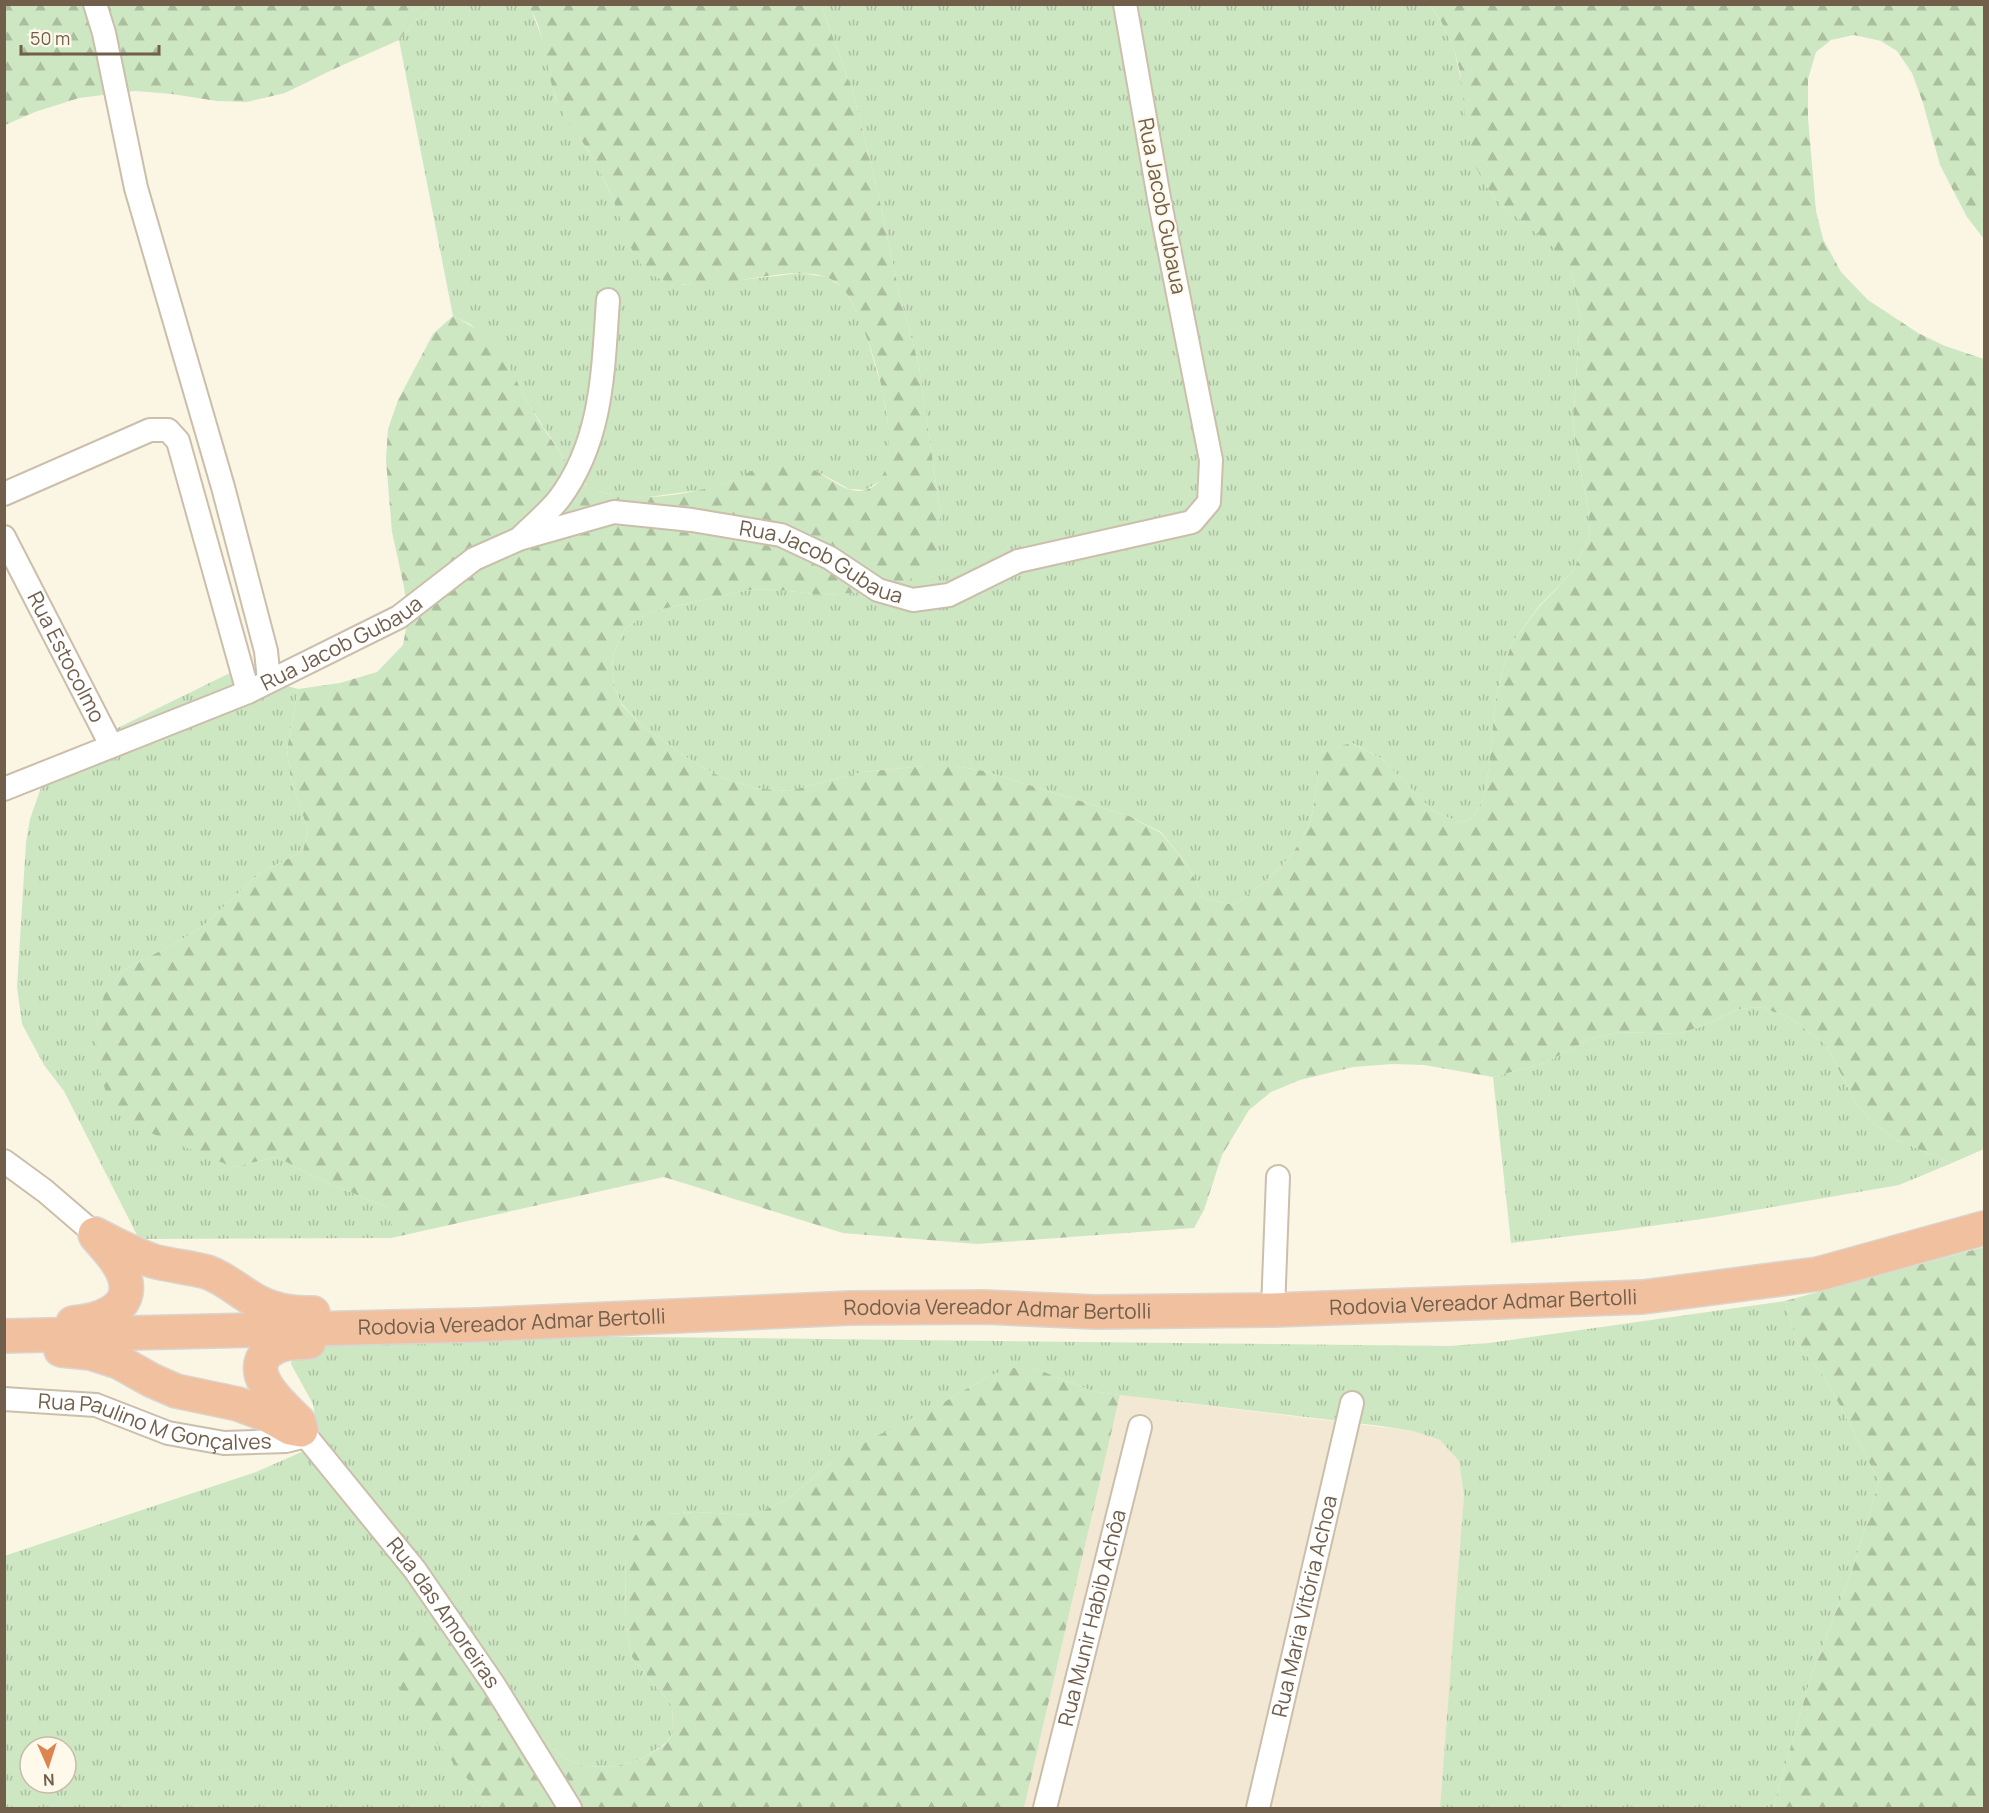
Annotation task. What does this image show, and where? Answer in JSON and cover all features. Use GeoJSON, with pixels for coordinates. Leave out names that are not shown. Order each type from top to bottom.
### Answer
{"type":"FeatureCollection","features":[{"type":"Feature","properties":{"kind":"highway","name":"Rodovia Vereador Admar Bertolli"},"geometry":{"type":"LineString","coordinates":[[4,1336],[475,1325],[851,1308],[984,1307],[1096,1312],[1273,1310],[1643,1297],[1818,1274],[1984,1228]]}},
{"type":"Feature","properties":{"kind":"highway"},"geometry":{"type":"LineString","coordinates":[[95,1234],[154,1261],[208,1272],[272,1308],[294,1313],[460,1317],[475,1325]]}},
{"type":"Feature","properties":{"kind":"highway"},"geometry":{"type":"LineString","coordinates":[[4,1336],[27,1328],[93,1322],[108,1316],[119,1306],[125,1294],[126,1280],[118,1263],[95,1234]]}},
{"type":"Feature","properties":{"kind":"highway"},"geometry":{"type":"LineString","coordinates":[[303,1433],[299,1422],[266,1387],[261,1374],[264,1356],[273,1348],[285,1344],[312,1342],[457,1336],[475,1325]]}},
{"type":"Feature","properties":{"kind":"highway"},"geometry":{"type":"LineString","coordinates":[[4,1336],[27,1346],[91,1353],[118,1362],[176,1391],[238,1404],[303,1433]]}},
{"type":"Feature","properties":{"kind":"street"},"geometry":{"type":"LineString","coordinates":[[94,4],[104,33],[136,188],[223,487],[266,651],[269,681]]}},
{"type":"Feature","properties":{"kind":"street","name":"Rua Jacob Gubaua"},"geometry":{"type":"LineString","coordinates":[[4,789],[248,692],[399,617],[474,559],[519,539],[614,512],[692,520],[780,535],[830,558],[878,590],[913,600],[949,595],[1018,561],[1192,522],[1209,502],[1211,460],[1159,198],[1125,4]]}},
{"type":"Feature","properties":{"kind":"street"},"geometry":{"type":"LineString","coordinates":[[519,539],[558,500],[584,458],[602,391],[608,300]]}},
{"type":"Feature","properties":{"kind":"street"},"geometry":{"type":"LineString","coordinates":[[4,494],[150,429],[168,430],[178,441],[248,692]]}},
{"type":"Feature","properties":{"kind":"street","name":"Rua Estocolmo"},"geometry":{"type":"LineString","coordinates":[[4,537],[111,745]]}},
{"type":"Feature","properties":{"kind":"street"},"geometry":{"type":"LineString","coordinates":[[4,1161],[45,1191],[95,1234]]}},
{"type":"Feature","properties":{"kind":"street"},"geometry":{"type":"LineString","coordinates":[[1273,1310],[1278,1177]]}},
{"type":"Feature","properties":{"kind":"street","name":"Rua Paulino M Gonçalves"},"geometry":{"type":"LineString","coordinates":[[4,1399],[96,1405],[168,1433],[224,1443],[286,1441],[303,1433]]}},
{"type":"Feature","properties":{"kind":"street","name":"Rua Maria Vitória Achoa"},"geometry":{"type":"LineString","coordinates":[[1258,1809],[1352,1403]]}},
{"type":"Feature","properties":{"kind":"street","name":"Rua Munir Habib Achôa"},"geometry":{"type":"LineString","coordinates":[[1045,1809],[1140,1427]]}},
{"type":"Feature","properties":{"kind":"street","name":"Rua das Amoreiras"},"geometry":{"type":"LineString","coordinates":[[303,1433],[415,1570],[494,1685],[570,1809]]}},
{"type":"Feature","properties":{"kind":"shaded area"},"geometry":{"type":"Polygon","coordinates":[[[1120,1395],[1413,1431],[1440,1440],[1459,1461],[1464,1494],[1462,1536],[1440,1808],[1024,1808],[1120,1395]]]}},
{"type":"Feature","properties":{"kind":"green space"},"geometry":{"type":"Polygon","coordinates":[[[5,5],[435,5],[417,19],[399,40],[285,93],[247,102],[217,101],[135,91],[79,98],[35,112],[5,125],[5,5]]]}},
{"type":"Feature","properties":{"kind":"green space"},"geometry":{"type":"Polygon","coordinates":[[[435,5],[527,5],[531,9],[543,41],[555,97],[568,121],[597,164],[614,201],[682,285],[801,273],[826,277],[844,288],[863,324],[883,392],[890,437],[888,464],[881,480],[866,490],[849,489],[811,468],[737,479],[709,489],[648,497],[619,497],[591,489],[576,476],[531,408],[497,348],[470,324],[453,316],[399,40],[417,19],[435,5]]]}},
{"type":"Feature","properties":{"kind":"green space"},"geometry":{"type":"Polygon","coordinates":[[[527,5],[821,5],[853,92],[899,292],[919,366],[940,511],[940,542],[931,567],[900,585],[854,593],[823,595],[771,589],[747,590],[649,612],[625,629],[612,656],[614,687],[622,705],[642,726],[695,763],[723,778],[754,788],[789,791],[862,772],[924,766],[955,766],[984,771],[1129,816],[1161,833],[1188,866],[1205,899],[1234,905],[1272,875],[1302,839],[1313,810],[1318,773],[1324,751],[1351,743],[1382,759],[1433,811],[1461,823],[1473,817],[1483,799],[1489,768],[1495,704],[1502,672],[1512,643],[1539,607],[1573,571],[1590,536],[1588,507],[1573,423],[1580,319],[1572,274],[1550,243],[1501,205],[1485,185],[1476,167],[1467,129],[1460,72],[1454,49],[1441,21],[1430,5],[1984,5],[1984,239],[1967,217],[1940,165],[1912,73],[1897,51],[1881,41],[1854,35],[1831,40],[1816,52],[1808,79],[1808,118],[1816,211],[1823,239],[1841,272],[1868,300],[1918,333],[1945,346],[1984,359],[1984,1149],[1952,1163],[1897,1140],[1871,1121],[1857,1105],[1826,1045],[1789,1017],[1760,1007],[1738,1009],[1700,1027],[1677,1034],[1619,1032],[1590,1039],[1545,1063],[1493,1077],[1424,1065],[1392,1064],[1353,1067],[1300,1080],[1271,1092],[1249,1110],[1222,1155],[1204,1210],[1194,1228],[977,1244],[843,1233],[664,1177],[391,1238],[391,1209],[319,1179],[277,1157],[233,1167],[153,1134],[134,1122],[106,1093],[96,1056],[97,1024],[104,995],[122,971],[181,940],[204,925],[260,873],[303,851],[308,830],[291,780],[287,750],[298,689],[340,683],[377,672],[403,645],[408,618],[392,532],[386,460],[388,429],[398,400],[433,334],[453,316],[483,334],[494,344],[507,363],[534,414],[572,470],[584,484],[595,490],[628,497],[665,496],[702,490],[734,480],[764,465],[787,461],[802,463],[839,485],[857,491],[866,490],[881,478],[888,456],[888,428],[884,396],[865,332],[845,291],[827,278],[803,273],[714,284],[685,285],[660,279],[640,263],[629,243],[601,172],[556,98],[538,24],[527,5]]]}},
{"type":"Feature","properties":{"kind":"green space"},"geometry":{"type":"Polygon","coordinates":[[[821,5],[1430,5],[1441,21],[1454,49],[1485,185],[1501,205],[1551,243],[1572,274],[1580,319],[1573,423],[1588,507],[1590,536],[1573,571],[1539,606],[1512,643],[1502,672],[1495,704],[1489,768],[1483,799],[1473,817],[1461,823],[1433,811],[1382,759],[1352,743],[1325,751],[1313,810],[1302,839],[1272,875],[1234,905],[1205,899],[1188,866],[1161,832],[1129,816],[984,771],[955,766],[924,766],[862,772],[789,791],[754,788],[723,778],[695,763],[642,726],[622,704],[614,687],[612,656],[625,629],[649,612],[747,590],[771,589],[823,595],[854,593],[940,542],[940,511],[919,366],[899,292],[853,92],[821,5]]]}},
{"type":"Feature","properties":{"kind":"green space"},"geometry":{"type":"Polygon","coordinates":[[[234,671],[298,689],[287,750],[291,780],[308,830],[303,851],[260,873],[204,925],[181,940],[122,971],[104,996],[97,1024],[233,1167],[277,1157],[319,1179],[391,1209],[391,1238],[139,1239],[64,1091],[44,1065],[22,1024],[17,987],[26,842],[30,819],[44,779],[63,759],[89,742],[234,671]]]}},
{"type":"Feature","properties":{"kind":"green space"},"geometry":{"type":"Polygon","coordinates":[[[1760,1007],[1789,1017],[1826,1045],[1857,1105],[1871,1121],[1897,1140],[1952,1163],[1899,1185],[1709,1218],[1511,1243],[1493,1077],[1545,1063],[1590,1039],[1619,1032],[1677,1034],[1700,1027],[1738,1009],[1760,1007]]]}},
{"type":"Feature","properties":{"kind":"green space"},"geometry":{"type":"Polygon","coordinates":[[[1984,1247],[1984,1808],[1773,1808],[1812,1673],[1853,1568],[1879,1481],[1826,1379],[1798,1345],[1785,1301],[1984,1247]]]}},
{"type":"Feature","properties":{"kind":"green space"},"geometry":{"type":"Polygon","coordinates":[[[1785,1301],[1798,1345],[1826,1379],[1879,1481],[1853,1568],[1812,1673],[1773,1808],[1440,1808],[1464,1495],[1459,1461],[1440,1440],[1413,1431],[1381,1426],[1092,1391],[1034,1368],[987,1377],[832,1462],[788,1499],[753,1515],[695,1512],[667,1514],[626,1551],[625,1623],[632,1657],[672,1706],[673,1733],[666,1743],[642,1759],[613,1767],[583,1766],[563,1757],[535,1731],[465,1776],[492,1808],[5,1808],[4,1556],[256,1472],[306,1450],[318,1433],[313,1404],[291,1364],[295,1342],[551,1336],[1449,1346],[1489,1343],[1785,1301]]]}},
{"type":"Feature","properties":{"kind":"green space"},"geometry":{"type":"Polygon","coordinates":[[[1009,1368],[1034,1368],[1092,1391],[1120,1395],[1024,1808],[492,1808],[414,1716],[394,1676],[396,1652],[409,1635],[425,1631],[448,1638],[535,1731],[563,1757],[583,1766],[613,1767],[642,1759],[666,1744],[673,1733],[672,1706],[632,1657],[625,1623],[626,1551],[642,1524],[667,1514],[695,1512],[753,1515],[788,1499],[832,1462],[873,1438],[946,1401],[987,1377],[1009,1368]]]}}]}
